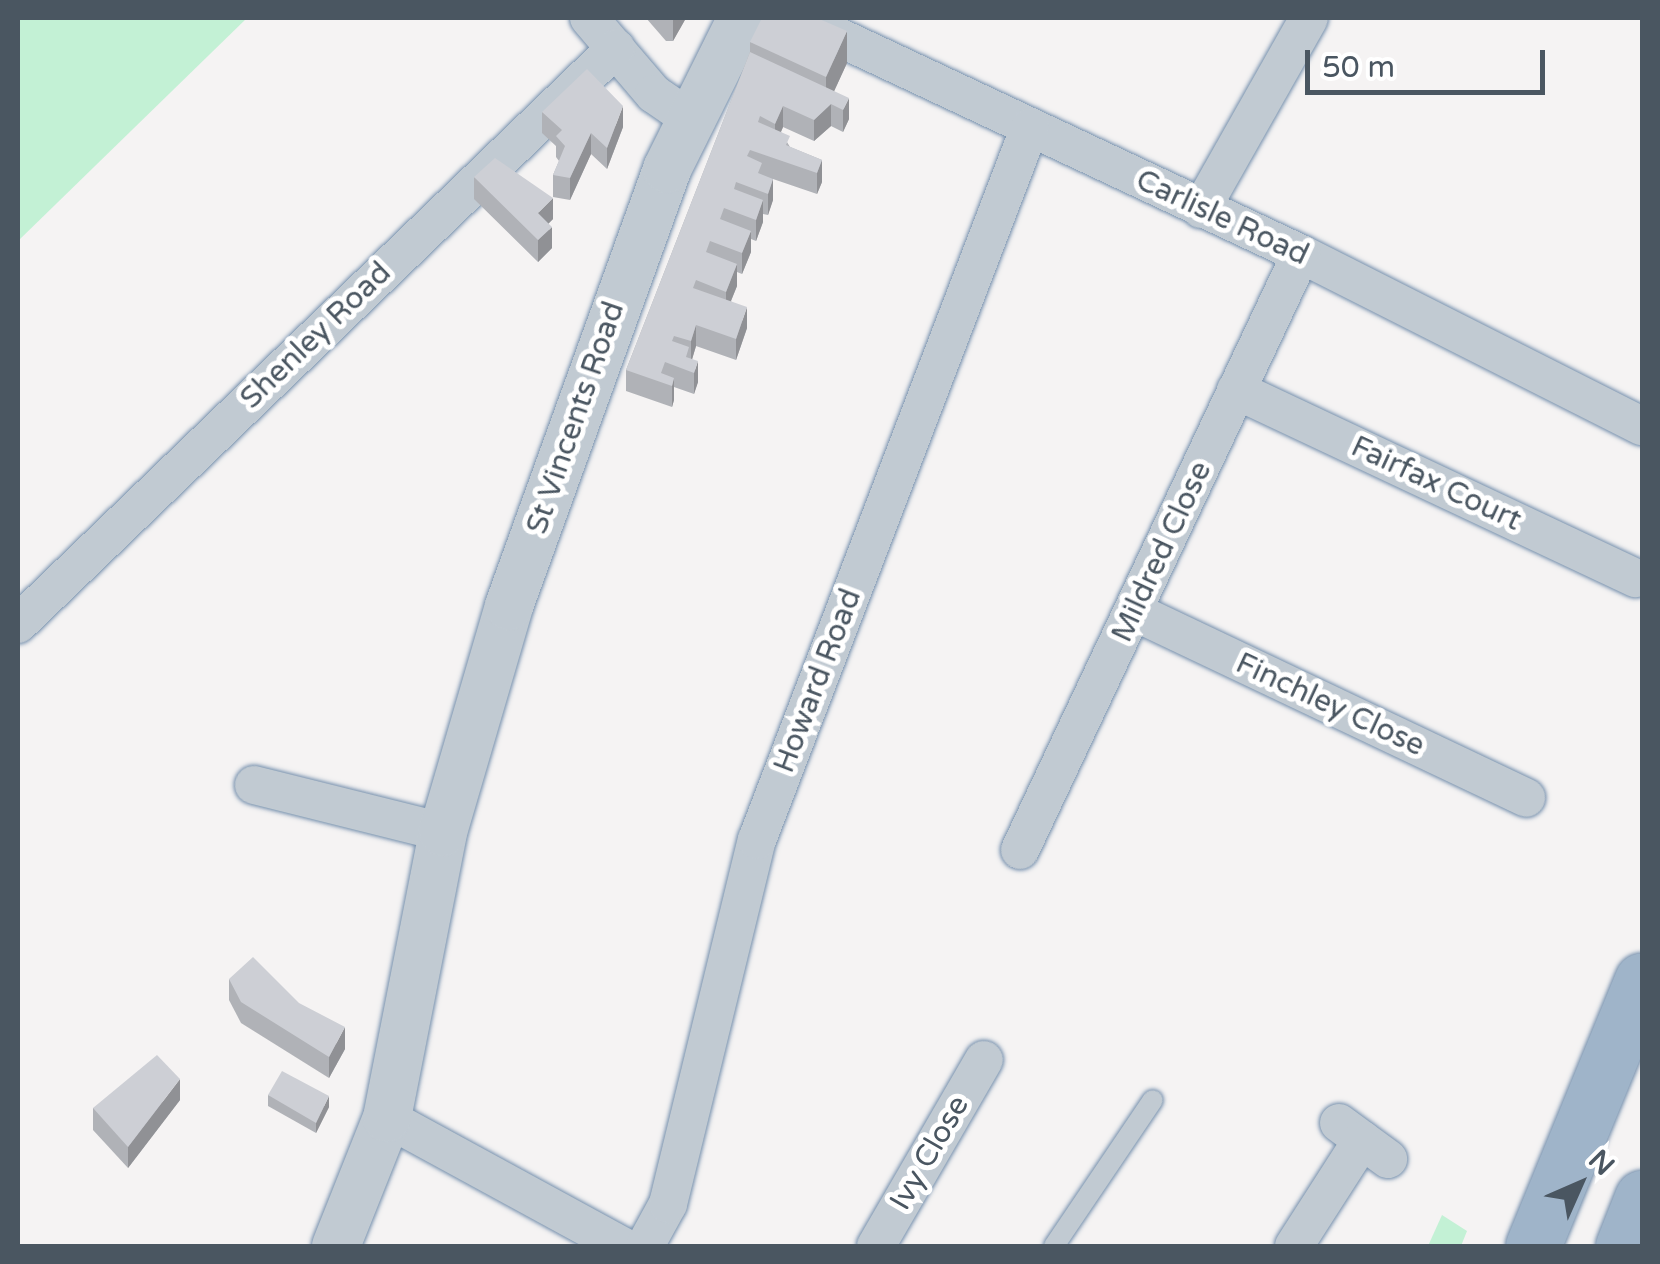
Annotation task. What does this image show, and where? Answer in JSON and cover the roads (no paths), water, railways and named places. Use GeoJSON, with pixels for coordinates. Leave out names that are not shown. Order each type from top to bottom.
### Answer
{"type":"FeatureCollection","features":[{"type":"Feature","properties":{"kind":"highway"},"geometry":{"type":"LineString","coordinates":[[1533,1246],[1642,980]]}},
{"type":"Feature","properties":{"kind":"highway"},"geometry":{"type":"LineString","coordinates":[[1623,1246],[1642,1198]]}},
{"type":"Feature","properties":{"kind":"street"},"geometry":{"type":"LineString","coordinates":[[590,18],[658,98],[690,118]]}},
{"type":"Feature","properties":{"kind":"street","name":"St Vincents Road"},"geometry":{"type":"LineString","coordinates":[[336,1246],[386,1118],[444,832],[509,606],[690,118],[742,18]]}},
{"type":"Feature","properties":{"kind":"street","name":"Carlisle Road"},"geometry":{"type":"LineString","coordinates":[[798,18],[1301,254],[1642,426]]}},
{"type":"Feature","properties":{"kind":"street"},"geometry":{"type":"LineString","coordinates":[[1201,209],[1309,18]]}},
{"type":"Feature","properties":{"kind":"street","name":"Shenley Road"},"geometry":{"type":"LineString","coordinates":[[18,624],[616,48]]}},
{"type":"Feature","properties":{"kind":"street","name":"Howard Road"},"geometry":{"type":"LineString","coordinates":[[645,1246],[668,1204],[757,840],[1030,127]]}},
{"type":"Feature","properties":{"kind":"street","name":"Mildred Close"},"geometry":{"type":"LineString","coordinates":[[1020,850],[1301,254]]}},
{"type":"Feature","properties":{"kind":"street","name":"Fairfax Court"},"geometry":{"type":"LineString","coordinates":[[1236,390],[1636,578]]}},
{"type":"Feature","properties":{"kind":"street","name":"Finchley Close"},"geometry":{"type":"LineString","coordinates":[[1135,612],[1526,798]]}},
{"type":"Feature","properties":{"kind":"street"},"geometry":{"type":"LineString","coordinates":[[254,785],[444,832]]}},
{"type":"Feature","properties":{"kind":"street","name":"Ivy Close"},"geometry":{"type":"LineString","coordinates":[[876,1246],[984,1060]]}},
{"type":"Feature","properties":{"kind":"street"},"geometry":{"type":"LineString","coordinates":[[386,1118],[622,1246]]}},
{"type":"Feature","properties":{"kind":"street"},"geometry":{"type":"LineString","coordinates":[[1294,1246],[1363,1140]]}},
{"type":"Feature","properties":{"kind":"lane"},"geometry":{"type":"LineString","coordinates":[[1054,1246],[1153,1100]]}}]}
